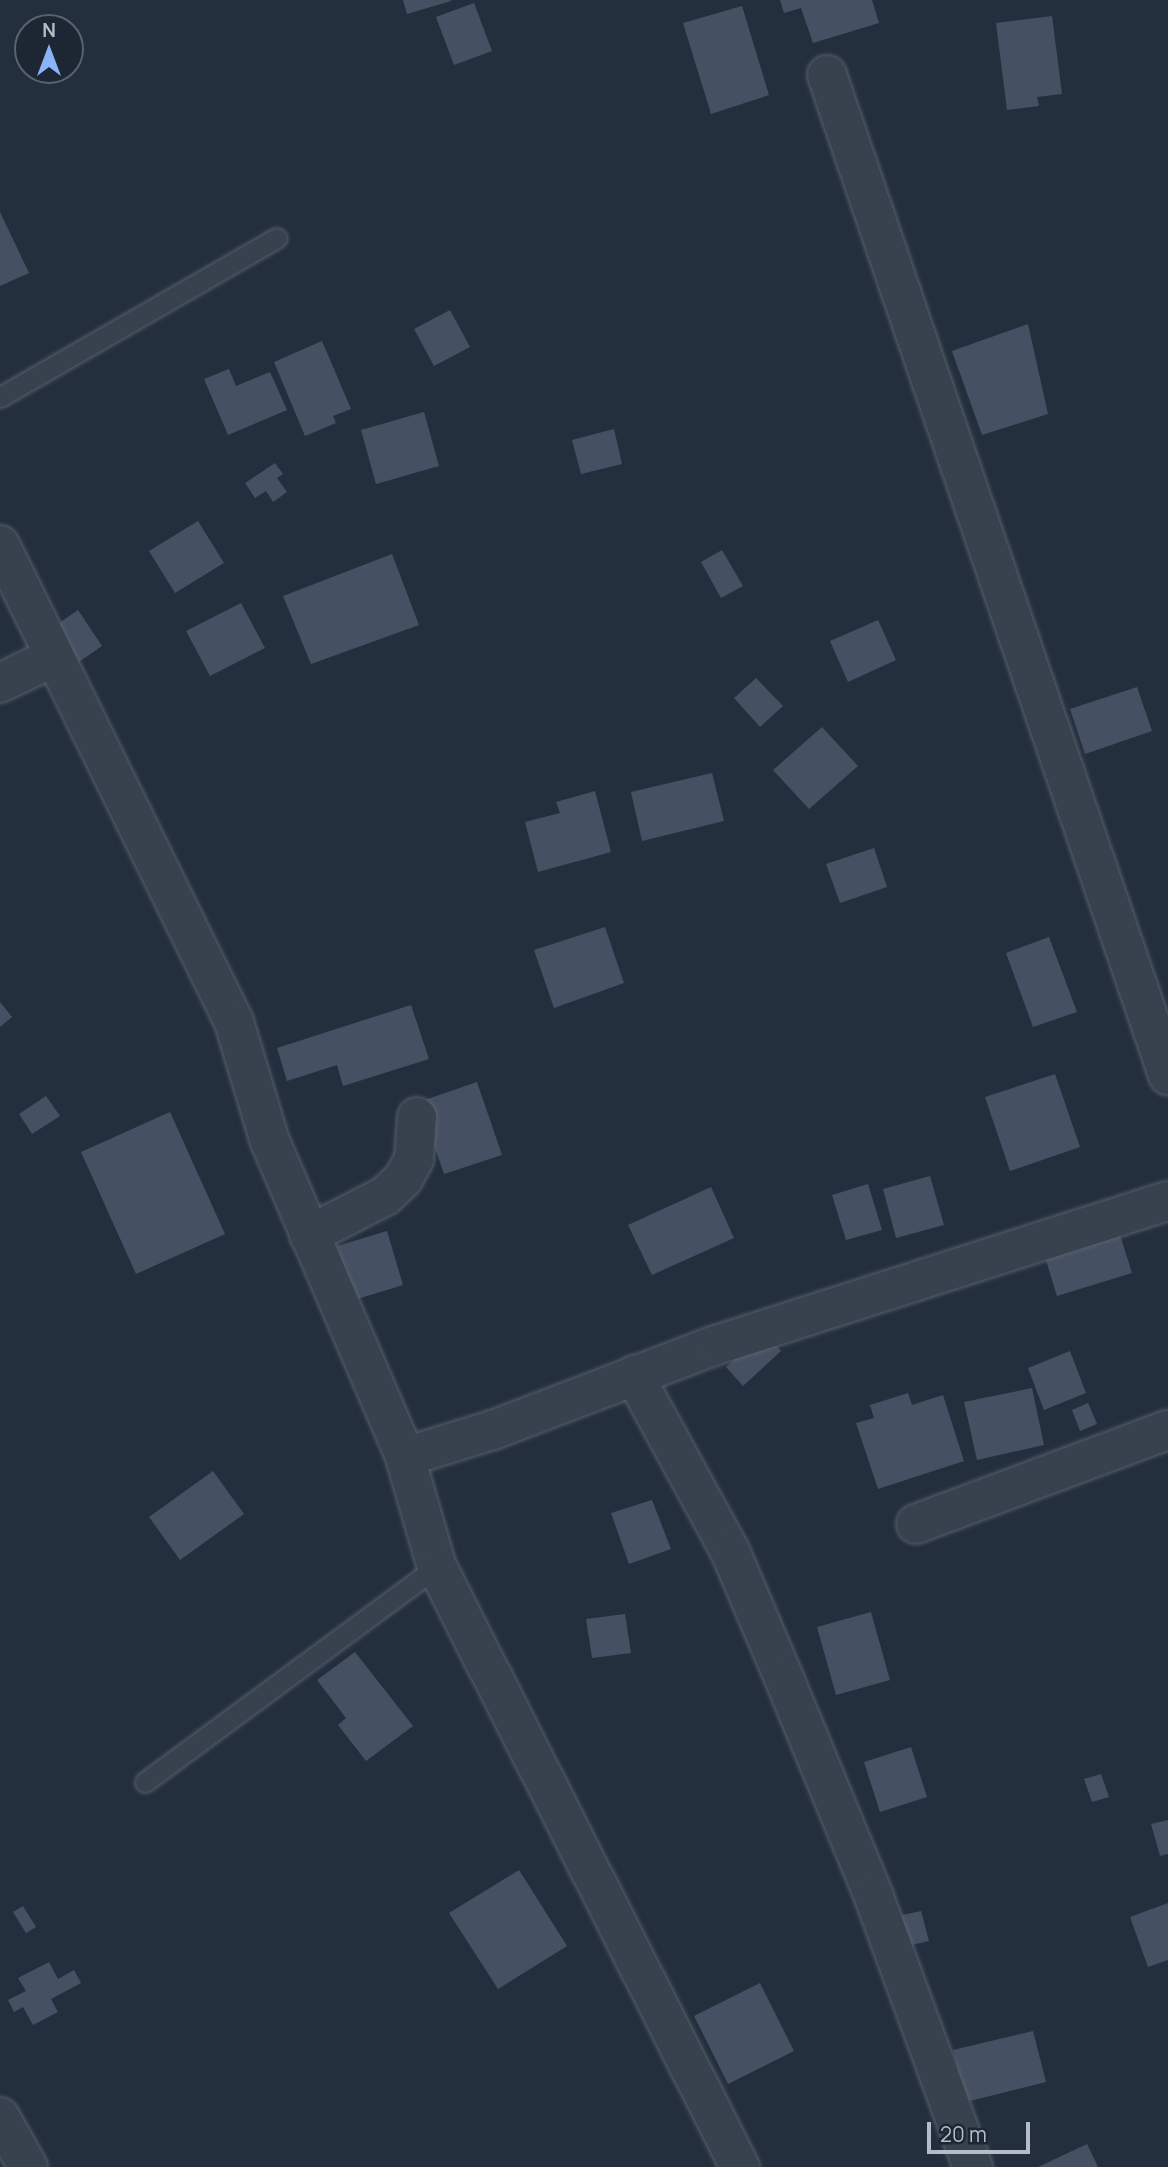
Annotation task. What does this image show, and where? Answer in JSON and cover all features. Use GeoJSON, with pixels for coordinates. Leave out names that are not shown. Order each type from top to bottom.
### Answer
{"type":"FeatureCollection","features":[{"type":"Feature","properties":{"kind":"street"},"geometry":{"type":"LineString","coordinates":[[827,75],[1168,1075]]}},
{"type":"Feature","properties":{"kind":"street"},"geometry":{"type":"LineString","coordinates":[[0,545],[52,658],[234,1022],[269,1139],[405,1457],[438,1567],[740,2167]]}},
{"type":"Feature","properties":{"kind":"street"},"geometry":{"type":"LineString","coordinates":[[0,683],[52,658]]}},
{"type":"Feature","properties":{"kind":"street"},"geometry":{"type":"LineString","coordinates":[[309,1235],[385,1196],[403,1179],[414,1159],[416,1117]]}},
{"type":"Feature","properties":{"kind":"street"},"geometry":{"type":"LineString","coordinates":[[405,1457],[493,1430],[634,1375],[1168,1201]]}},
{"type":"Feature","properties":{"kind":"street"},"geometry":{"type":"LineString","coordinates":[[634,1375],[730,1551],[874,1897],[973,2167]]}},
{"type":"Feature","properties":{"kind":"street"},"geometry":{"type":"LineString","coordinates":[[916,1524],[1168,1430]]}},
{"type":"Feature","properties":{"kind":"street"},"geometry":{"type":"LineString","coordinates":[[0,2117],[28,2167]]}},
{"type":"Feature","properties":{"kind":"lane"},"geometry":{"type":"LineString","coordinates":[[0,397],[277,238]]}},
{"type":"Feature","properties":{"kind":"lane"},"geometry":{"type":"LineString","coordinates":[[145,1782],[438,1567]]}},
{"type":"Feature","properties":{"kind":"building"},"geometry":{"type":"Polygon","coordinates":[[[403,0],[451,0],[451,1],[407,14],[403,0]]]}},
{"type":"Feature","properties":{"kind":"building"},"geometry":{"type":"Polygon","coordinates":[[[780,0],[872,0],[879,23],[813,43],[801,8],[784,13],[780,0]]]}},
{"type":"Feature","properties":{"kind":"building"},"geometry":{"type":"Polygon","coordinates":[[[474,3],[492,51],[454,65],[436,17],[474,3]]]}},
{"type":"Feature","properties":{"kind":"building"},"geometry":{"type":"Polygon","coordinates":[[[742,6],[769,95],[711,114],[683,23],[742,6]]]}},
{"type":"Feature","properties":{"kind":"building"},"geometry":{"type":"Polygon","coordinates":[[[1052,16],[1062,94],[1037,97],[1039,106],[1007,110],[996,23],[1052,16]]]}},
{"type":"Feature","properties":{"kind":"building"},"geometry":{"type":"Polygon","coordinates":[[[0,212],[29,273],[0,286],[0,212]]]}},
{"type":"Feature","properties":{"kind":"building"},"geometry":{"type":"Polygon","coordinates":[[[450,310],[470,347],[434,366],[414,329],[450,310]]]}},
{"type":"Feature","properties":{"kind":"building"},"geometry":{"type":"Polygon","coordinates":[[[1028,324],[1048,414],[982,435],[952,351],[1028,324]]]}},
{"type":"Feature","properties":{"kind":"building"},"geometry":{"type":"Polygon","coordinates":[[[322,341],[351,409],[333,416],[336,423],[305,436],[274,362],[322,341]]]}},
{"type":"Feature","properties":{"kind":"building"},"geometry":{"type":"Polygon","coordinates":[[[229,369],[236,386],[270,372],[287,410],[228,435],[204,379],[229,369]]]}},
{"type":"Feature","properties":{"kind":"building"},"geometry":{"type":"Polygon","coordinates":[[[424,412],[439,466],[376,484],[361,430],[424,412]]]}},
{"type":"Feature","properties":{"kind":"building"},"geometry":{"type":"Polygon","coordinates":[[[614,429],[622,464],[581,474],[572,440],[614,429]]]}},
{"type":"Feature","properties":{"kind":"building"},"geometry":{"type":"Polygon","coordinates":[[[275,463],[283,474],[277,478],[287,492],[273,502],[266,491],[255,498],[245,483],[275,463]]]}},
{"type":"Feature","properties":{"kind":"building"},"geometry":{"type":"Polygon","coordinates":[[[198,521],[224,563],[175,593],[149,551],[198,521]]]}},
{"type":"Feature","properties":{"kind":"building"},"geometry":{"type":"Polygon","coordinates":[[[722,550],[743,586],[721,598],[701,562],[722,550]]]}},
{"type":"Feature","properties":{"kind":"building"},"geometry":{"type":"Polygon","coordinates":[[[392,554],[419,625],[311,664],[283,596],[392,554]]]}},
{"type":"Feature","properties":{"kind":"building"},"geometry":{"type":"Polygon","coordinates":[[[241,603],[265,648],[210,676],[186,631],[241,603]]]}},
{"type":"Feature","properties":{"kind":"building"},"geometry":{"type":"Polygon","coordinates":[[[78,610],[102,646],[73,666],[49,630],[78,610]]]}},
{"type":"Feature","properties":{"kind":"building"},"geometry":{"type":"Polygon","coordinates":[[[878,620],[896,660],[848,682],[830,641],[878,620]]]}},
{"type":"Feature","properties":{"kind":"building"},"geometry":{"type":"Polygon","coordinates":[[[756,678],[783,706],[760,727],[734,698],[756,678]]]}},
{"type":"Feature","properties":{"kind":"building"},"geometry":{"type":"Polygon","coordinates":[[[1137,687],[1152,731],[1085,754],[1070,709],[1137,687]]]}},
{"type":"Feature","properties":{"kind":"building"},"geometry":{"type":"Polygon","coordinates":[[[822,727],[858,766],[809,809],[773,770],[822,727]]]}},
{"type":"Feature","properties":{"kind":"building"},"geometry":{"type":"Polygon","coordinates":[[[712,773],[724,821],[642,841],[631,792],[712,773]]]}},
{"type":"Feature","properties":{"kind":"building"},"geometry":{"type":"Polygon","coordinates":[[[595,791],[611,852],[538,872],[525,822],[560,813],[556,802],[595,791]]]}},
{"type":"Feature","properties":{"kind":"building"},"geometry":{"type":"Polygon","coordinates":[[[874,848],[887,887],[840,903],[826,864],[874,848]]]}},
{"type":"Feature","properties":{"kind":"building"},"geometry":{"type":"Polygon","coordinates":[[[605,927],[624,983],[554,1008],[534,950],[605,927]]]}},
{"type":"Feature","properties":{"kind":"building"},"geometry":{"type":"Polygon","coordinates":[[[1049,937],[1077,1012],[1033,1027],[1006,953],[1049,937]]]}},
{"type":"Feature","properties":{"kind":"building"},"geometry":{"type":"Polygon","coordinates":[[[0,1002],[12,1017],[0,1027],[0,1002]]]}},
{"type":"Feature","properties":{"kind":"building"},"geometry":{"type":"Polygon","coordinates":[[[411,1005],[429,1059],[343,1086],[337,1065],[287,1081],[277,1048],[411,1005]]]}},
{"type":"Feature","properties":{"kind":"building"},"geometry":{"type":"Polygon","coordinates":[[[1055,1074],[1080,1147],[1010,1171],[985,1097],[1055,1074]]]}},
{"type":"Feature","properties":{"kind":"building"},"geometry":{"type":"Polygon","coordinates":[[[477,1082],[502,1155],[444,1174],[419,1102],[477,1082]]]}},
{"type":"Feature","properties":{"kind":"building"},"geometry":{"type":"Polygon","coordinates":[[[46,1096],[60,1116],[32,1134],[19,1114],[46,1096]]]}},
{"type":"Feature","properties":{"kind":"building"},"geometry":{"type":"Polygon","coordinates":[[[170,1112],[225,1234],[136,1274],[81,1152],[170,1112]]]}},
{"type":"Feature","properties":{"kind":"building"},"geometry":{"type":"Polygon","coordinates":[[[930,1176],[944,1225],[896,1238],[883,1189],[930,1176]]]}},
{"type":"Feature","properties":{"kind":"building"},"geometry":{"type":"Polygon","coordinates":[[[868,1184],[882,1230],[846,1240],[832,1195],[868,1184]]]}},
{"type":"Feature","properties":{"kind":"building"},"geometry":{"type":"Polygon","coordinates":[[[711,1187],[734,1238],[652,1275],[628,1225],[711,1187]]]}},
{"type":"Feature","properties":{"kind":"building"},"geometry":{"type":"Polygon","coordinates":[[[1116,1222],[1132,1273],[1057,1296],[1041,1244],[1116,1222]]]}},
{"type":"Feature","properties":{"kind":"building"},"geometry":{"type":"Polygon","coordinates":[[[387,1231],[403,1285],[354,1300],[337,1246],[387,1231]]]}},
{"type":"Feature","properties":{"kind":"building"},"geometry":{"type":"Polygon","coordinates":[[[764,1332],[781,1351],[743,1386],[726,1367],[764,1332]]]}},
{"type":"Feature","properties":{"kind":"building"},"geometry":{"type":"Polygon","coordinates":[[[1070,1351],[1086,1393],[1044,1410],[1028,1368],[1070,1351]]]}},
{"type":"Feature","properties":{"kind":"building"},"geometry":{"type":"Polygon","coordinates":[[[1032,1388],[1044,1445],[977,1460],[964,1402],[1032,1388]]]}},
{"type":"Feature","properties":{"kind":"building"},"geometry":{"type":"Polygon","coordinates":[[[908,1393],[912,1405],[943,1395],[964,1461],[878,1489],[856,1423],[874,1418],[870,1405],[908,1393]]]}},
{"type":"Feature","properties":{"kind":"building"},"geometry":{"type":"Polygon","coordinates":[[[1088,1403],[1097,1424],[1080,1431],[1072,1410],[1088,1403]]]}},
{"type":"Feature","properties":{"kind":"building"},"geometry":{"type":"Polygon","coordinates":[[[213,1471],[244,1514],[180,1560],[149,1517],[213,1471]]]}},
{"type":"Feature","properties":{"kind":"building"},"geometry":{"type":"Polygon","coordinates":[[[652,1500],[671,1549],[629,1564],[611,1513],[652,1500]]]}},
{"type":"Feature","properties":{"kind":"building"},"geometry":{"type":"Polygon","coordinates":[[[871,1612],[890,1680],[836,1695],[817,1627],[871,1612]]]}},
{"type":"Feature","properties":{"kind":"building"},"geometry":{"type":"Polygon","coordinates":[[[625,1614],[631,1653],[592,1658],[586,1619],[625,1614]]]}},
{"type":"Feature","properties":{"kind":"building"},"geometry":{"type":"Polygon","coordinates":[[[355,1652],[413,1726],[366,1761],[338,1725],[346,1718],[317,1680],[355,1652]]]}},
{"type":"Feature","properties":{"kind":"building"},"geometry":{"type":"Polygon","coordinates":[[[911,1747],[927,1797],[880,1812],[864,1762],[911,1747]]]}},
{"type":"Feature","properties":{"kind":"building"},"geometry":{"type":"Polygon","coordinates":[[[1101,1774],[1109,1797],[1092,1802],[1084,1779],[1101,1774]]]}},
{"type":"Feature","properties":{"kind":"building"},"geometry":{"type":"Polygon","coordinates":[[[1168,1820],[1168,1854],[1160,1856],[1151,1824],[1168,1820]]]}},
{"type":"Feature","properties":{"kind":"building"},"geometry":{"type":"Polygon","coordinates":[[[519,1870],[567,1946],[498,1989],[449,1913],[519,1870]]]}},
{"type":"Feature","properties":{"kind":"building"},"geometry":{"type":"Polygon","coordinates":[[[1168,1903],[1168,1960],[1148,1967],[1130,1917],[1168,1903]]]}},
{"type":"Feature","properties":{"kind":"building"},"geometry":{"type":"Polygon","coordinates":[[[23,1906],[36,1927],[26,1933],[13,1912],[23,1906]]]}},
{"type":"Feature","properties":{"kind":"building"},"geometry":{"type":"Polygon","coordinates":[[[921,1911],[929,1941],[895,1949],[888,1918],[921,1911]]]}},
{"type":"Feature","properties":{"kind":"building"},"geometry":{"type":"Polygon","coordinates":[[[49,1962],[58,1979],[74,1970],[81,1983],[51,1999],[58,2012],[33,2025],[23,2007],[14,2012],[8,2000],[26,1991],[18,1978],[49,1962]]]}},
{"type":"Feature","properties":{"kind":"building"},"geometry":{"type":"Polygon","coordinates":[[[760,1983],[794,2051],[728,2084],[694,2016],[760,1983]]]}},
{"type":"Feature","properties":{"kind":"building"},"geometry":{"type":"Polygon","coordinates":[[[1033,2031],[1046,2082],[966,2102],[953,2050],[1033,2031]]]}},
{"type":"Feature","properties":{"kind":"building"},"geometry":{"type":"Polygon","coordinates":[[[1087,2144],[1098,2167],[1038,2167],[1087,2144]]]}}]}
